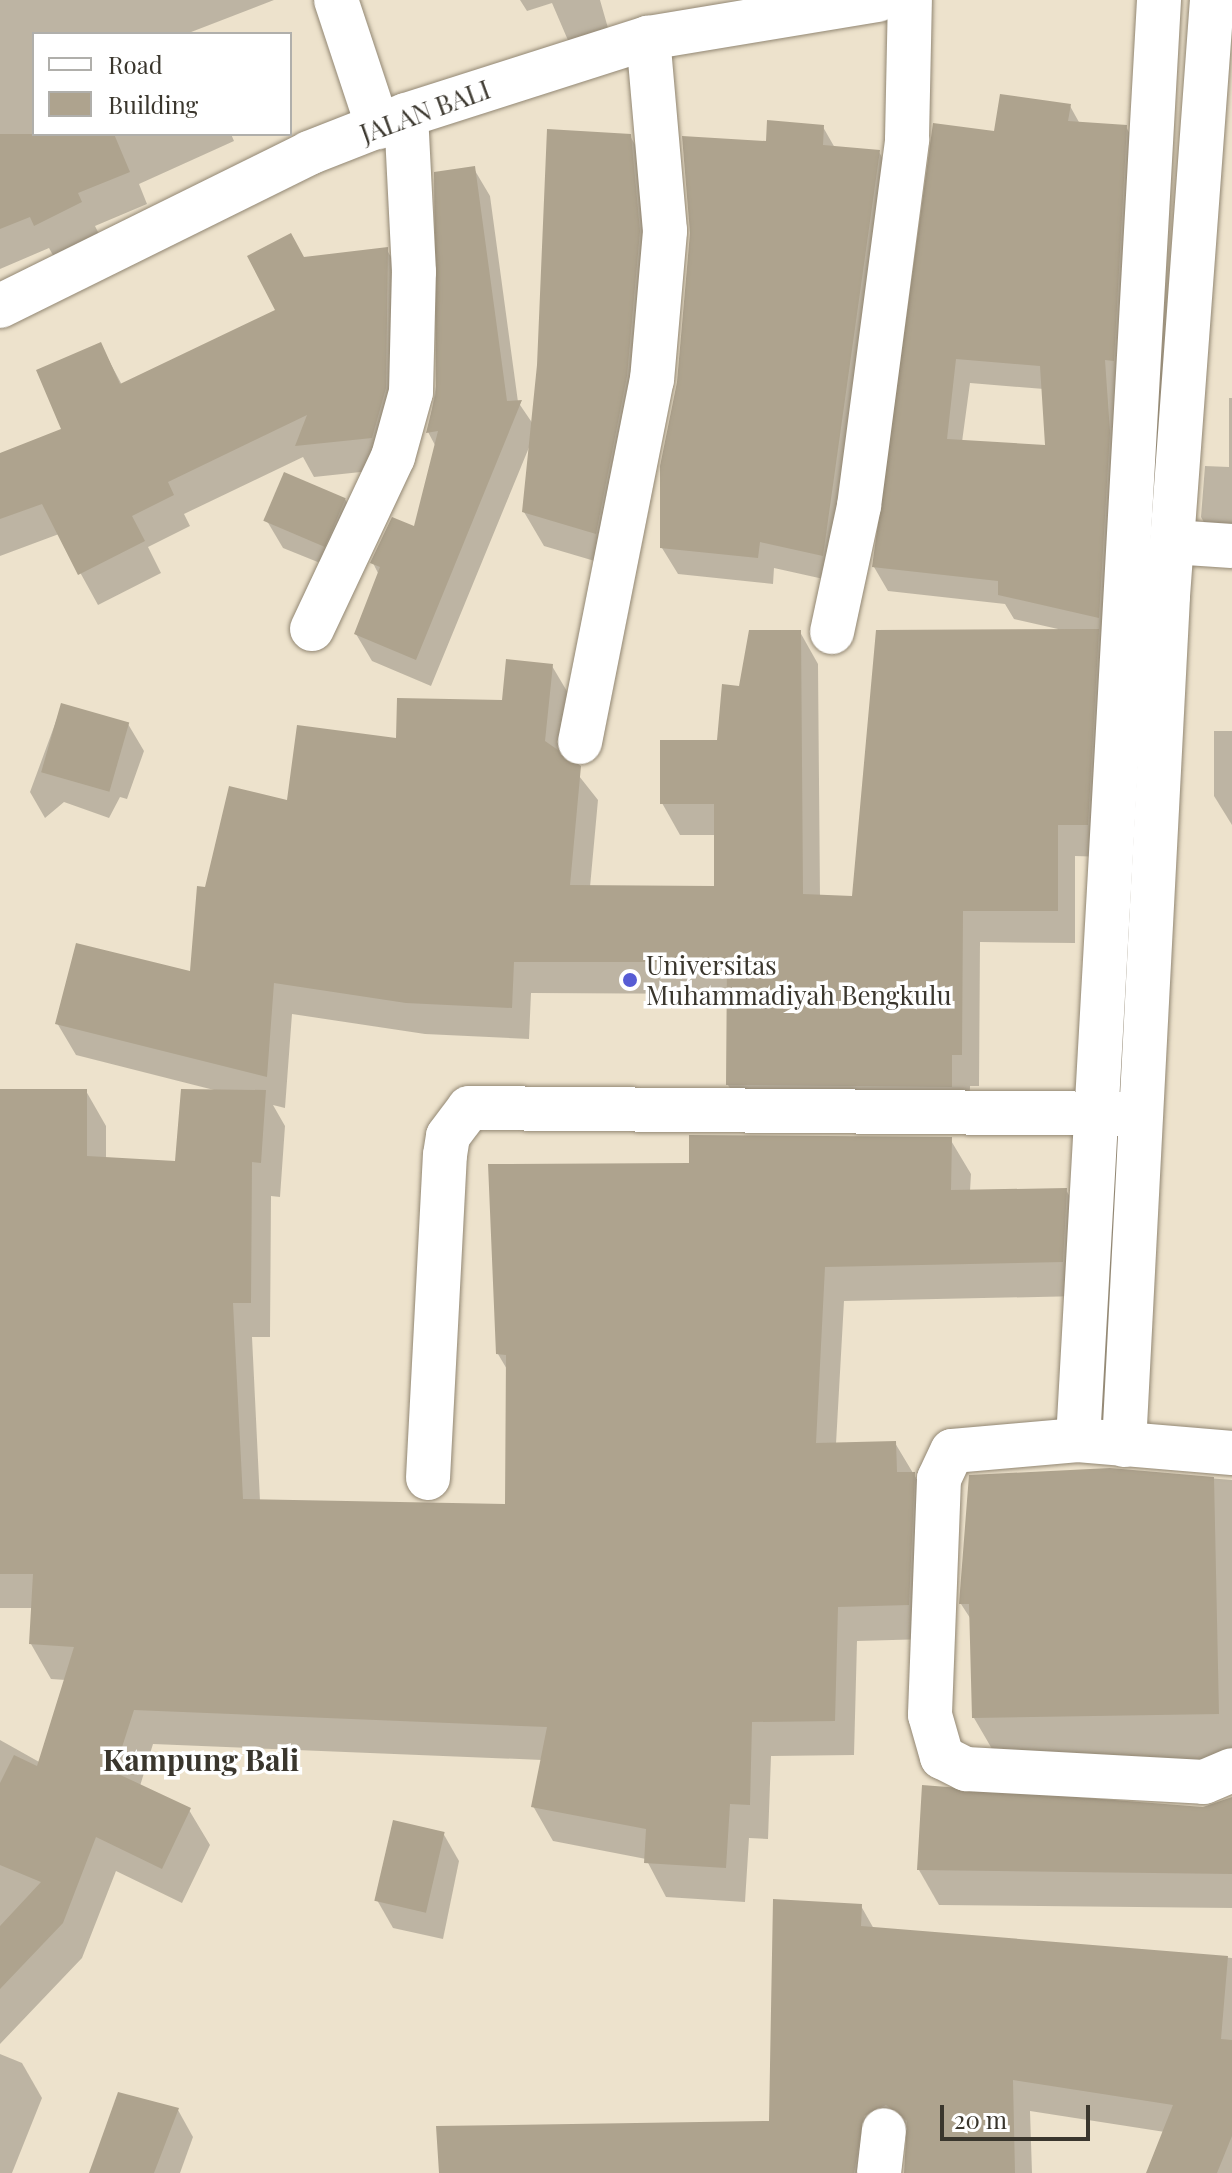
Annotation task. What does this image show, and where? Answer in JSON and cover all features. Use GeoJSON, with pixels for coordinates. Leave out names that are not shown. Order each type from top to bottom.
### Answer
{"type":"FeatureCollection","features":[{"type":"Feature","properties":{"kind":"street"},"geometry":{"type":"LineString","coordinates":[[312,629],[393,457],[411,392],[392,121],[336,0]]}},
{"type":"Feature","properties":{"kind":"street","name":"JALAN BALI"},"geometry":{"type":"LineString","coordinates":[[0,306],[392,121],[648,38],[692,15],[878,0]]}},
{"type":"Feature","properties":{"kind":"street"},"geometry":{"type":"LineString","coordinates":[[832,632],[859,506],[907,139],[910,0]]}},
{"type":"Feature","properties":{"kind":"street"},"geometry":{"type":"LineString","coordinates":[[1078,1440],[1094,1109],[1159,0]]}},
{"type":"Feature","properties":{"kind":"street"},"geometry":{"type":"LineString","coordinates":[[1124,1445],[1172,542],[1212,0]]}},
{"type":"Feature","properties":{"kind":"street"},"geometry":{"type":"LineString","coordinates":[[580,742],[652,380],[665,231],[648,38]]}},
{"type":"Feature","properties":{"kind":"street"},"geometry":{"type":"LineString","coordinates":[[1172,542],[1232,546]]}},
{"type":"Feature","properties":{"kind":"street"},"geometry":{"type":"LineString","coordinates":[[428,1478],[445,1155],[448,1136],[469,1108],[1094,1109],[1142,1116]]}},
{"type":"Feature","properties":{"kind":"street"},"geometry":{"type":"LineString","coordinates":[[1232,1453],[1078,1440],[965,1446],[942,1467],[930,1715],[939,1752],[966,1769],[1204,1782],[1232,1770]]}},
{"type":"Feature","properties":{"kind":"street"},"geometry":{"type":"LineString","coordinates":[[879,2173],[884,2130]]}},
{"type":"Feature","properties":{"kind":"building"},"geometry":{"type":"Polygon","coordinates":[[[1000,94],[1071,104],[1068,121],[1127,125],[1114,361],[1105,360],[1110,432],[1099,618],[998,595],[998,581],[872,567],[933,123],[994,131],[1000,94]],[[956,359],[947,439],[1045,445],[1040,366],[956,359]]]}},
{"type":"Feature","properties":{"kind":"building"},"geometry":{"type":"Polygon","coordinates":[[[767,120],[824,125],[823,145],[880,150],[823,556],[760,542],[758,558],[660,548],[660,466],[677,382],[690,233],[682,136],[766,141],[767,120]]]}},
{"type":"Feature","properties":{"kind":"building"},"geometry":{"type":"Polygon","coordinates":[[[547,129],[631,134],[640,231],[627,376],[596,534],[522,512],[537,365],[547,129]]]}},
{"type":"Feature","properties":{"kind":"building"},"geometry":{"type":"Polygon","coordinates":[[[0,134],[115,136],[130,172],[78,193],[82,202],[34,226],[30,217],[0,229],[0,134]]]}},
{"type":"Feature","properties":{"kind":"building"},"geometry":{"type":"Polygon","coordinates":[[[475,166],[507,401],[522,400],[416,660],[354,634],[380,567],[370,563],[392,517],[414,526],[438,431],[426,433],[436,393],[434,172],[475,166]]]}},
{"type":"Feature","properties":{"kind":"building"},"geometry":{"type":"Polygon","coordinates":[[[291,233],[304,257],[388,247],[386,388],[372,438],[295,446],[307,415],[168,482],[174,495],[132,516],[145,541],[78,575],[42,504],[0,519],[0,453],[61,429],[36,370],[101,342],[120,384],[275,310],[247,256],[291,233]]]}},
{"type":"Feature","properties":{"kind":"building"},"geometry":{"type":"Polygon","coordinates":[[[284,472],[346,498],[325,547],[263,521],[284,472]]]}},
{"type":"Feature","properties":{"kind":"building"},"geometry":{"type":"Polygon","coordinates":[[[1099,629],[1088,825],[1058,825],[1058,911],[963,911],[962,1055],[952,1055],[952,1087],[726,1085],[727,962],[514,962],[512,1008],[406,1003],[274,983],[267,1077],[55,1024],[76,943],[190,971],[197,886],[205,887],[229,786],[287,800],[297,725],[396,738],[397,698],[502,700],[506,659],[553,664],[545,741],[581,766],[570,885],[714,886],[714,804],[660,804],[660,740],[717,740],[722,684],[739,686],[749,630],[801,630],[803,894],[852,896],[876,630],[1099,629]]]}},
{"type":"Feature","properties":{"kind":"building"},"geometry":{"type":"Polygon","coordinates":[[[61,703],[129,723],[109,792],[41,772],[61,703]]]}},
{"type":"Feature","properties":{"kind":"building"},"geometry":{"type":"Polygon","coordinates":[[[0,1089],[87,1089],[87,1156],[175,1161],[181,1089],[266,1090],[261,1163],[252,1162],[251,1303],[233,1303],[243,1499],[505,1504],[506,1355],[496,1354],[488,1164],[689,1163],[689,1135],[952,1137],[951,1190],[1067,1188],[1063,1262],[825,1267],[816,1443],[896,1441],[897,1472],[915,1472],[909,1605],[838,1607],[835,1721],[752,1722],[750,1805],[730,1804],[726,1868],[644,1863],[646,1829],[531,1807],[547,1727],[134,1710],[114,1772],[191,1808],[162,1869],[96,1837],[63,1923],[0,1989],[0,1926],[41,1882],[0,1865],[0,1783],[14,1755],[37,1766],[74,1647],[29,1644],[33,1574],[0,1574],[0,1089]]]}},
{"type":"Feature","properties":{"kind":"building"},"geometry":{"type":"Polygon","coordinates":[[[1110,1468],[1214,1477],[1219,1714],[972,1718],[969,1604],[959,1604],[969,1475],[1110,1468]]]}},
{"type":"Feature","properties":{"kind":"building"},"geometry":{"type":"Polygon","coordinates":[[[922,1785],[1203,1807],[1232,1797],[1232,1874],[917,1870],[922,1785]]]}},
{"type":"Feature","properties":{"kind":"building"},"geometry":{"type":"Polygon","coordinates":[[[393,1820],[445,1832],[426,1913],[374,1901],[393,1820]]]}},
{"type":"Feature","properties":{"kind":"building"},"geometry":{"type":"Polygon","coordinates":[[[773,1899],[862,1904],[861,1926],[1228,1956],[1221,2039],[1232,2040],[1232,2136],[1217,2173],[1146,2173],[1173,2105],[1013,2080],[1015,2173],[904,2173],[907,2121],[886,2105],[864,2116],[854,2173],[439,2173],[436,2126],[769,2121],[773,1899]]]}},
{"type":"Feature","properties":{"kind":"building"},"geometry":{"type":"Polygon","coordinates":[[[118,2092],[179,2108],[154,2173],[89,2173],[118,2092]]]}},
{"type":"Feature","properties":{"kind":"place","name":"Universitas Muhammadiyah Bengkulu"},"geometry":{"type":"Point","coordinates":[630,980]}},
{"type":"Feature","properties":{"kind":"district","name":"Kampung Bali"},"geometry":{"type":"Point","coordinates":[201,1759]}}]}
